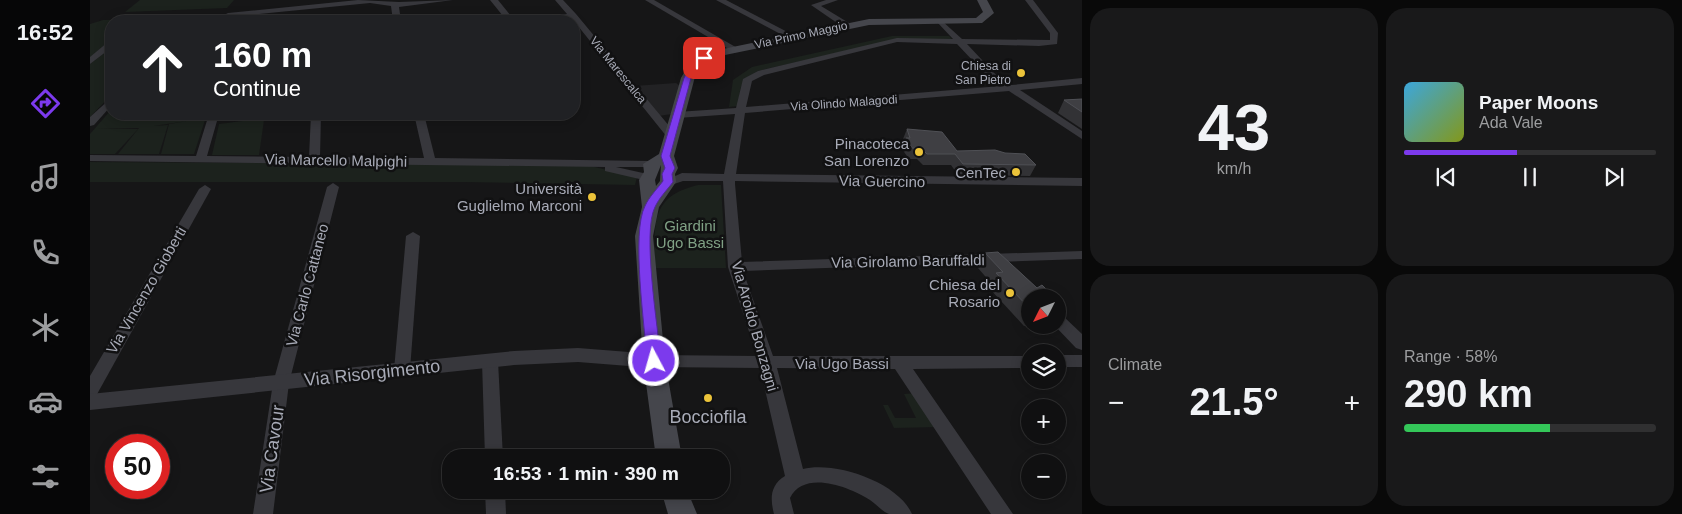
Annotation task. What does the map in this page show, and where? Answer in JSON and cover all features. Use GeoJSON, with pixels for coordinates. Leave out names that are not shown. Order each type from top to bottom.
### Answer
{"type":"FeatureCollection","features":[{"type":"Feature","properties":{"kind":"main road","name":"Via Primo Maggio"},"geometry":{"type":"LineString","coordinates":[[662,172],[687,78],[695,65],[708,56],[846,25],[874,21],[970,22],[985,18],[989,12],[982,0]]}},
{"type":"Feature","properties":{"kind":"main road"},"geometry":{"type":"LineString","coordinates":[[662,172],[645,222],[644,250],[654,361],[668,449]]}},
{"type":"Feature","properties":{"kind":"street"},"geometry":{"type":"LineString","coordinates":[[263,11],[271,0]]}},
{"type":"Feature","properties":{"kind":"street"},"geometry":{"type":"LineString","coordinates":[[302,8],[308,0]]}},
{"type":"Feature","properties":{"kind":"street"},"geometry":{"type":"LineString","coordinates":[[228,15],[370,1],[396,4],[449,0]]}},
{"type":"Feature","properties":{"kind":"street"},"geometry":{"type":"LineString","coordinates":[[494,0],[506,15]]}},
{"type":"Feature","properties":{"kind":"street","name":"Via Marescalca"},"geometry":{"type":"LineString","coordinates":[[559,0],[572,15]]}},
{"type":"Feature","properties":{"kind":"street"},"geometry":{"type":"LineString","coordinates":[[649,0],[735,49]]}},
{"type":"Feature","properties":{"kind":"street"},"geometry":{"type":"LineString","coordinates":[[720,0],[793,37]]}},
{"type":"Feature","properties":{"kind":"street"},"geometry":{"type":"LineString","coordinates":[[834,0],[815,5],[846,25]]}},
{"type":"Feature","properties":{"kind":"street","name":"Via Aroldo Bonzagni"},"geometry":{"type":"LineString","coordinates":[[796,480],[766,362],[735,267],[729,179],[744,87],[748,80],[761,72],[898,40],[958,40],[1039,44],[1054,42],[1054,33],[1029,0]]}},
{"type":"Feature","properties":{"kind":"street"},"geometry":{"type":"LineString","coordinates":[[395,15],[393,6],[396,4]]}},
{"type":"Feature","properties":{"kind":"street"},"geometry":{"type":"LineString","coordinates":[[941,22],[995,79],[1082,136]]}},
{"type":"Feature","properties":{"kind":"street","name":"Via Marescalca"},"geometry":{"type":"LineString","coordinates":[[580,24],[671,135]]}},
{"type":"Feature","properties":{"kind":"street"},"geometry":{"type":"LineString","coordinates":[[90,61],[105,49]]}},
{"type":"Feature","properties":{"kind":"street","name":"Via Olindo Malagodi"},"geometry":{"type":"LineString","coordinates":[[678,111],[708,112],[912,98],[1082,81]]}},
{"type":"Feature","properties":{"kind":"street"},"geometry":{"type":"LineString","coordinates":[[90,123],[105,107]]}},
{"type":"Feature","properties":{"kind":"street","name":"Via Marescalca"},"geometry":{"type":"LineString","coordinates":[[657,118],[678,111]]}},
{"type":"Feature","properties":{"kind":"street"},"geometry":{"type":"LineString","coordinates":[[201,158],[212,120]]}},
{"type":"Feature","properties":{"kind":"street"},"geometry":{"type":"LineString","coordinates":[[314,160],[316,120]]}},
{"type":"Feature","properties":{"kind":"street"},"geometry":{"type":"LineString","coordinates":[[420,120],[430,160]]}},
{"type":"Feature","properties":{"kind":"street","name":"Via Marcello Malpighi"},"geometry":{"type":"LineString","coordinates":[[90,158],[581,162],[662,172]]}},
{"type":"Feature","properties":{"kind":"street","name":"Via Guercino"},"geometry":{"type":"LineString","coordinates":[[662,172],[729,179],[1082,182]]}},
{"type":"Feature","properties":{"kind":"street","name":"Via Carlo Cattaneo"},"geometry":{"type":"LineString","coordinates":[[281,383],[333,187]]}},
{"type":"Feature","properties":{"kind":"street","name":"Via Vincenzo Gioberti"},"geometry":{"type":"LineString","coordinates":[[90,391],[156,271],[205,189]]}},
{"type":"Feature","properties":{"kind":"street"},"geometry":{"type":"LineString","coordinates":[[402,370],[413,236]]}},
{"type":"Feature","properties":{"kind":"street","name":"Via Girolamo Baruffaldi"},"geometry":{"type":"LineString","coordinates":[[735,267],[1082,255]]}},
{"type":"Feature","properties":{"kind":"street"},"geometry":{"type":"LineString","coordinates":[[994,259],[1010,274]]}},
{"type":"Feature","properties":{"kind":"street"},"geometry":{"type":"LineString","coordinates":[[1066,328],[1082,344]]}},
{"type":"Feature","properties":{"kind":"street","name":"Via Risorgimento"},"geometry":{"type":"LineString","coordinates":[[90,402],[490,360],[571,355],[654,361]]}},
{"type":"Feature","properties":{"kind":"street"},"geometry":{"type":"LineString","coordinates":[[490,360],[494,449]]}},
{"type":"Feature","properties":{"kind":"street","name":"Via Ugo Bassi"},"geometry":{"type":"LineString","coordinates":[[654,361],[1021,362]]}},
{"type":"Feature","properties":{"kind":"street"},"geometry":{"type":"LineString","coordinates":[[1066,361],[1082,361]]}},
{"type":"Feature","properties":{"kind":"street"},"geometry":{"type":"LineString","coordinates":[[900,363],[1003,514]]}},
{"type":"Feature","properties":{"kind":"street","name":"Via Cavour"},"geometry":{"type":"LineString","coordinates":[[263,514],[281,383]]}},
{"type":"Feature","properties":{"kind":"street"},"geometry":{"type":"LineString","coordinates":[[784,514],[781,505],[782,492],[786,486],[796,480],[818,475],[844,477],[870,489],[902,514]]}},
{"type":"Feature","properties":{"kind":"street"},"geometry":{"type":"LineString","coordinates":[[495,499],[496,514]]}},
{"type":"Feature","properties":{"kind":"shaded area"},"geometry":{"type":"Polygon","coordinates":[[[676,83],[681,87],[672,114],[658,116],[634,86],[676,83]]]}},
{"type":"Feature","properties":{"kind":"green space"},"geometry":{"type":"Polygon","coordinates":[[[140,0],[234,0],[227,8],[125,12],[140,0]]]}},
{"type":"Feature","properties":{"kind":"green space"},"geometry":{"type":"Polygon","coordinates":[[[105,20],[105,45],[90,58],[90,24],[105,20]]]}},
{"type":"Feature","properties":{"kind":"green space"},"geometry":{"type":"Polygon","coordinates":[[[892,36],[949,36],[952,39],[898,39],[758,71],[744,81],[738,106],[729,107],[733,80],[752,67],[892,36]]]}},
{"type":"Feature","properties":{"kind":"green space"},"geometry":{"type":"Polygon","coordinates":[[[105,53],[105,101],[90,117],[90,64],[105,53]]]}},
{"type":"Feature","properties":{"kind":"green space"},"geometry":{"type":"Polygon","coordinates":[[[105,117],[105,120],[205,120],[194,154],[161,154],[169,124],[188,121],[153,126],[168,125],[159,154],[118,154],[139,128],[98,129],[138,129],[115,154],[90,154],[90,134],[105,117]]]}},
{"type":"Feature","properties":{"kind":"green space"},"geometry":{"type":"Polygon","coordinates":[[[264,120],[259,155],[212,155],[219,124],[264,120]]]}},
{"type":"Feature","properties":{"kind":"green space"},"geometry":{"type":"Polygon","coordinates":[[[90,162],[586,165],[637,177],[635,185],[463,182],[90,182],[90,162]]]}},
{"type":"Feature","properties":{"kind":"green space","name":"Giardini Ugo Bassi"},"geometry":{"type":"Polygon","coordinates":[[[698,185],[721,185],[726,268],[654,268],[656,226],[658,215],[663,205],[670,197],[682,190],[698,185]]]}},
{"type":"Feature","properties":{"kind":"green space"},"geometry":{"type":"Polygon","coordinates":[[[918,393],[939,427],[894,428],[883,405],[888,405],[895,418],[916,418],[904,394],[918,393]]]}},
{"type":"Feature","properties":{"kind":"building"},"geometry":{"type":"Polygon","coordinates":[[[1082,99],[1082,112],[1064,100],[1082,99]]]}},
{"type":"Feature","properties":{"kind":"building"},"geometry":{"type":"Polygon","coordinates":[[[907,129],[942,132],[957,151],[995,150],[1005,153],[1025,154],[1036,165],[963,164],[955,154],[927,154],[921,148],[912,148],[906,138],[910,138],[907,129]]]}},
{"type":"Feature","properties":{"kind":"building"},"geometry":{"type":"Polygon","coordinates":[[[998,252],[1037,288],[1042,285],[1046,289],[1021,289],[1021,299],[996,273],[1003,272],[985,253],[998,252]]]}},
{"type":"Feature","properties":{"kind":"place","name":"Chiesa di San Pietro"},"geometry":{"type":"Point","coordinates":[1021,73]}},
{"type":"Feature","properties":{"kind":"place","name":"Pinacoteca San Lorenzo"},"geometry":{"type":"Point","coordinates":[919,152]}},
{"type":"Feature","properties":{"kind":"place","name":"CenTec"},"geometry":{"type":"Point","coordinates":[1016,172]}},
{"type":"Feature","properties":{"kind":"place","name":"Università Guglielmo Marconi"},"geometry":{"type":"Point","coordinates":[592,197]}},
{"type":"Feature","properties":{"kind":"place","name":"Chiesa del Rosario"},"geometry":{"type":"Point","coordinates":[1010,293]}},
{"type":"Feature","properties":{"kind":"place","name":"Bocciofila"},"geometry":{"type":"Point","coordinates":[708,398]}},
{"type":"Feature","properties":{"kind":"route"},"geometry":{"type":"LineString","coordinates":[[654,361],[644,250],[645,222],[650,206],[660,194],[664,185],[668,183],[667,174],[670,165],[666,156],[687,78],[695,65],[704,58]]}}]}
